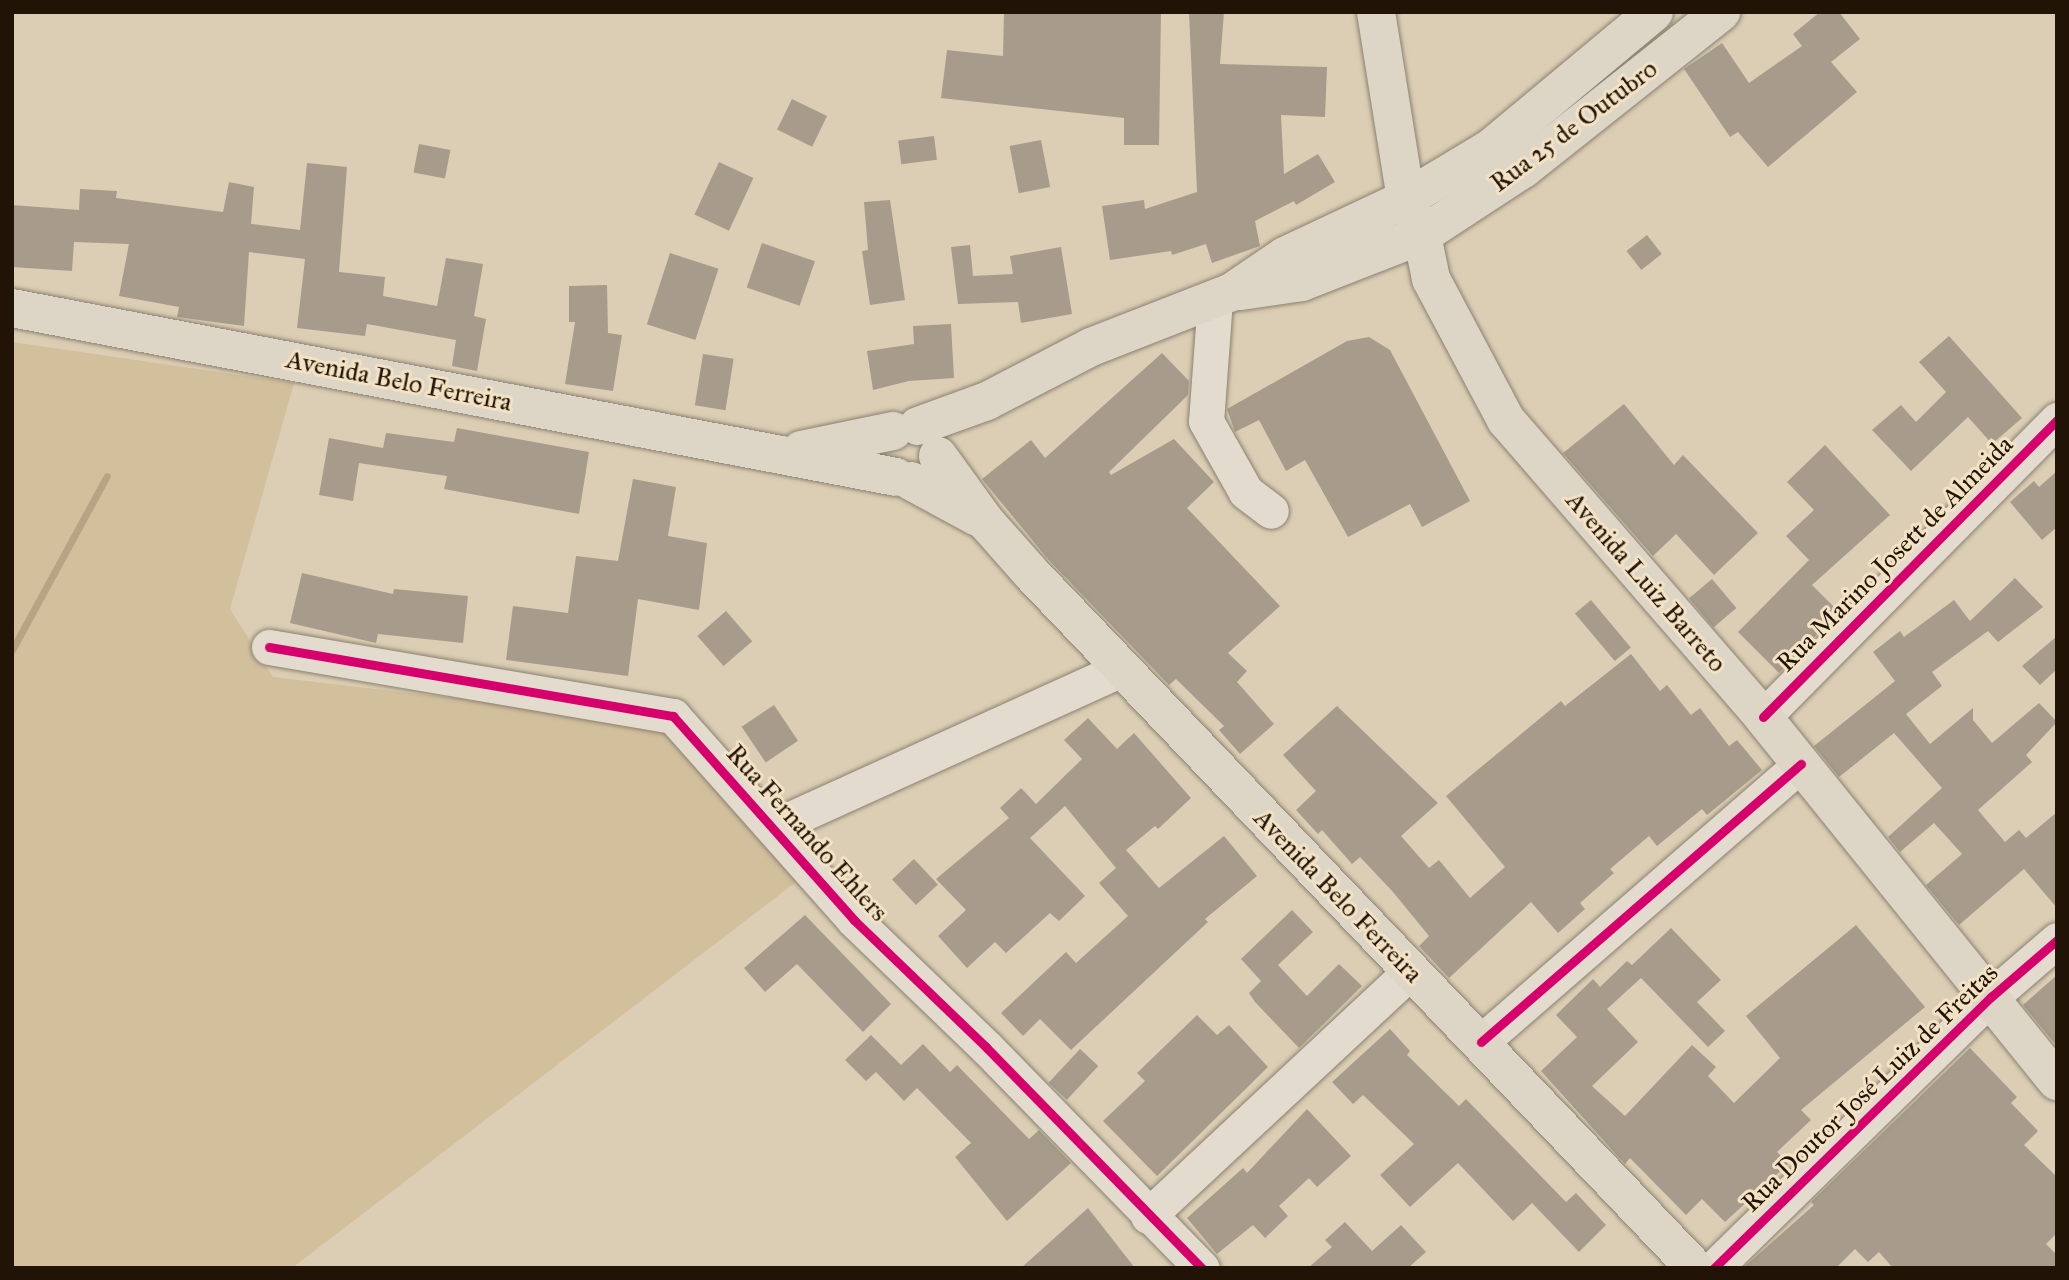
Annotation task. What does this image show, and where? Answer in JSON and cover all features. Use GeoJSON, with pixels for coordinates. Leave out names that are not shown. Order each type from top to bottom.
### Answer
{"type":"FeatureCollection","features":[{"type":"Feature","properties":{"kind":"main road","name":"Avenida Luiz Barreto"},"geometry":{"type":"LineString","coordinates":[[1376,12],[1406,199],[1422,235],[1431,279],[1448,317],[1506,420],[1763,717],[2057,1081]]}},
{"type":"Feature","properties":{"kind":"main road","name":"Rua 25 de Outubro"},"geometry":{"type":"LineString","coordinates":[[1224,296],[1286,256],[1406,199],[1491,148],[1654,12]]}},
{"type":"Feature","properties":{"kind":"main road","name":"Rua 25 de Outubro"},"geometry":{"type":"LineString","coordinates":[[1224,296],[1302,282],[1422,235],[1523,169],[1721,12]]}},
{"type":"Feature","properties":{"kind":"main road"},"geometry":{"type":"LineString","coordinates":[[916,453],[987,401],[1091,347],[1224,296]]}},
{"type":"Feature","properties":{"kind":"main road","name":"Avenida Belo Ferreira"},"geometry":{"type":"LineString","coordinates":[[12,308],[785,453],[916,453],[985,521],[1121,669],[1695,1268]]}},
{"type":"Feature","properties":{"kind":"street"},"geometry":{"type":"LineString","coordinates":[[1224,296],[1206,421],[1246,492],[1271,511]]}},
{"type":"Feature","properties":{"kind":"street","name":"Rua Marino Josett de Almeida"},"geometry":{"type":"LineString","coordinates":[[1763,717],[2057,420]]}},
{"type":"Feature","properties":{"kind":"street","name":"Rua Fernando Ehlers"},"geometry":{"type":"LineString","coordinates":[[268,647],[673,716],[854,920],[986,1047],[1148,1216],[1202,1268]]}},
{"type":"Feature","properties":{"kind":"street"},"geometry":{"type":"LineString","coordinates":[[773,827],[1121,669]]}},
{"type":"Feature","properties":{"kind":"street"},"geometry":{"type":"LineString","coordinates":[[1481,1042],[1801,764]]}},
{"type":"Feature","properties":{"kind":"street","name":"Rua Doutor José Luiz de Freitas"},"geometry":{"type":"LineString","coordinates":[[1714,1268],[1991,997],[2057,940]]}},
{"type":"Feature","properties":{"kind":"street"},"geometry":{"type":"LineString","coordinates":[[1148,1216],[1410,972]]}},
{"type":"Feature","properties":{"kind":"shaded area"},"geometry":{"type":"Polygon","coordinates":[[[12,342],[294,383],[230,609],[273,677],[659,722],[796,882],[292,1268],[12,1268],[12,342]]]}},
{"type":"Feature","properties":{"kind":"building"},"geometry":{"type":"Polygon","coordinates":[[[1004,12],[1161,12],[1159,145],[1124,145],[1124,118],[941,98],[947,50],[1003,56],[1004,12]]]}},
{"type":"Feature","properties":{"kind":"building"},"geometry":{"type":"Polygon","coordinates":[[[1189,12],[1224,12],[1220,64],[1327,67],[1325,117],[1281,115],[1284,174],[1318,154],[1335,182],[1296,205],[1294,201],[1255,221],[1260,246],[1212,263],[1206,244],[1172,255],[1171,251],[1110,260],[1102,206],[1144,200],[1145,209],[1197,192],[1189,12]]]}},
{"type":"Feature","properties":{"kind":"building"},"geometry":{"type":"Polygon","coordinates":[[[1820,12],[1839,12],[1860,39],[1831,62],[1857,92],[1768,167],[1738,132],[1730,137],[1684,69],[1722,43],[1749,83],[1802,46],[1793,34],[1820,12]]]}},
{"type":"Feature","properties":{"kind":"building"},"geometry":{"type":"Polygon","coordinates":[[[792,99],[827,116],[812,147],[777,130],[792,99]]]}},
{"type":"Feature","properties":{"kind":"building"},"geometry":{"type":"Polygon","coordinates":[[[934,136],[937,160],[901,164],[898,140],[934,136]]]}},
{"type":"Feature","properties":{"kind":"building"},"geometry":{"type":"Polygon","coordinates":[[[1041,140],[1050,187],[1019,193],[1010,146],[1041,140]]]}},
{"type":"Feature","properties":{"kind":"building"},"geometry":{"type":"Polygon","coordinates":[[[419,144],[450,150],[445,179],[413,172],[419,144]]]}},
{"type":"Feature","properties":{"kind":"building"},"geometry":{"type":"Polygon","coordinates":[[[719,162],[753,178],[729,231],[694,215],[719,162]]]}},
{"type":"Feature","properties":{"kind":"building"},"geometry":{"type":"Polygon","coordinates":[[[307,163],[347,167],[339,272],[385,277],[383,296],[437,306],[446,258],[483,264],[474,316],[486,319],[477,371],[452,366],[456,340],[367,324],[365,336],[297,328],[305,259],[249,252],[244,326],[177,317],[179,307],[119,296],[129,244],[74,242],[72,271],[12,267],[12,205],[79,210],[80,189],[117,191],[116,198],[223,212],[229,182],[254,187],[251,224],[300,230],[307,163]]]}},
{"type":"Feature","properties":{"kind":"building"},"geometry":{"type":"Polygon","coordinates":[[[890,200],[905,300],[870,305],[862,251],[868,250],[864,202],[890,200]]]}},
{"type":"Feature","properties":{"kind":"building"},"geometry":{"type":"Polygon","coordinates":[[[1647,235],[1662,254],[1641,270],[1627,251],[1647,235]]]}},
{"type":"Feature","properties":{"kind":"building"},"geometry":{"type":"Polygon","coordinates":[[[762,243],[815,261],[800,306],[747,287],[762,243]]]}},
{"type":"Feature","properties":{"kind":"building"},"geometry":{"type":"Polygon","coordinates":[[[970,245],[973,276],[1013,274],[1010,256],[1061,247],[1072,314],[1021,323],[1018,302],[958,304],[951,247],[970,245]]]}},
{"type":"Feature","properties":{"kind":"building"},"geometry":{"type":"Polygon","coordinates":[[[670,253],[719,269],[695,340],[647,324],[670,253]]]}},
{"type":"Feature","properties":{"kind":"building"},"geometry":{"type":"Polygon","coordinates":[[[607,285],[608,333],[622,335],[613,391],[565,384],[575,322],[569,322],[569,286],[607,285]]]}},
{"type":"Feature","properties":{"kind":"building"},"geometry":{"type":"Polygon","coordinates":[[[951,324],[954,378],[909,381],[873,390],[867,351],[914,344],[913,326],[951,324]]]}},
{"type":"Feature","properties":{"kind":"building"},"geometry":{"type":"Polygon","coordinates":[[[1949,336],[2022,418],[1992,444],[1968,417],[1911,471],[1872,430],[1901,405],[1916,422],[1946,392],[1919,362],[1949,336]]]}},
{"type":"Feature","properties":{"kind":"building"},"geometry":{"type":"Polygon","coordinates":[[[1369,337],[1390,350],[1470,501],[1422,527],[1410,504],[1348,537],[1305,460],[1286,471],[1259,420],[1235,432],[1227,409],[1347,341],[1369,337]]]}},
{"type":"Feature","properties":{"kind":"building"},"geometry":{"type":"Polygon","coordinates":[[[1162,353],[1189,381],[1188,395],[1109,472],[1111,475],[1174,439],[1214,482],[1187,508],[1280,606],[1228,653],[1247,671],[1237,682],[1274,724],[1240,754],[1219,730],[1224,726],[1176,679],[1169,685],[1047,558],[982,479],[1031,440],[1045,458],[1162,353]]]}},
{"type":"Feature","properties":{"kind":"building"},"geometry":{"type":"Polygon","coordinates":[[[703,354],[734,359],[725,410],[695,405],[703,354]]]}},
{"type":"Feature","properties":{"kind":"building"},"geometry":{"type":"Polygon","coordinates":[[[1624,404],[1674,465],[1683,455],[1758,533],[1714,575],[1676,534],[1653,556],[1563,453],[1624,404]]]}},
{"type":"Feature","properties":{"kind":"building"},"geometry":{"type":"Polygon","coordinates":[[[457,428],[589,452],[579,514],[444,489],[447,476],[359,463],[353,501],[319,495],[329,438],[383,448],[386,433],[454,442],[457,428]]]}},
{"type":"Feature","properties":{"kind":"building"},"geometry":{"type":"Polygon","coordinates":[[[1825,445],[1890,515],[1812,585],[1839,612],[1779,673],[1738,632],[1809,560],[1786,536],[1814,510],[1787,482],[1825,445]]]}},
{"type":"Feature","properties":{"kind":"building"},"geometry":{"type":"Polygon","coordinates":[[[2057,471],[2057,527],[2042,540],[2010,502],[2034,481],[2039,487],[2057,471]]]}},
{"type":"Feature","properties":{"kind":"building"},"geometry":{"type":"Polygon","coordinates":[[[633,479],[676,487],[668,536],[707,543],[699,610],[638,599],[628,676],[506,660],[513,606],[568,613],[576,556],[618,561],[633,479]]]}},
{"type":"Feature","properties":{"kind":"building"},"geometry":{"type":"Polygon","coordinates":[[[302,573],[393,594],[394,589],[468,596],[463,643],[378,634],[376,643],[290,623],[302,573]]]}},
{"type":"Feature","properties":{"kind":"building"},"geometry":{"type":"Polygon","coordinates":[[[2015,578],[2043,607],[1998,642],[1988,631],[1932,672],[1942,686],[1906,714],[1930,744],[1973,708],[1973,720],[1992,743],[2039,703],[2057,722],[2026,755],[2032,762],[1978,810],[2005,842],[2019,830],[2026,838],[2057,812],[2057,908],[2024,869],[1959,925],[1926,885],[1962,854],[1934,823],[1900,852],[1888,837],[1942,788],[1894,733],[1839,777],[1814,746],[1895,681],[1873,652],[1900,631],[1904,637],[1954,600],[1970,621],[2015,578]]]}},
{"type":"Feature","properties":{"kind":"building"},"geometry":{"type":"Polygon","coordinates":[[[1712,579],[1736,608],[1713,627],[1689,598],[1712,579]]]}},
{"type":"Feature","properties":{"kind":"building"},"geometry":{"type":"Polygon","coordinates":[[[1591,600],[1631,647],[1615,661],[1575,613],[1591,600]]]}},
{"type":"Feature","properties":{"kind":"building"},"geometry":{"type":"Polygon","coordinates":[[[726,611],[752,641],[724,666],[697,636],[726,611]]]}},
{"type":"Feature","properties":{"kind":"building"},"geometry":{"type":"Polygon","coordinates":[[[2057,636],[2057,669],[2040,685],[2022,666],[2057,636]]]}},
{"type":"Feature","properties":{"kind":"building"},"geometry":{"type":"Polygon","coordinates":[[[1631,654],[1660,691],[1667,685],[1691,715],[1700,708],[1729,746],[1737,740],[1762,770],[1707,815],[1702,809],[1657,846],[1649,836],[1610,869],[1614,873],[1580,903],[1585,909],[1558,933],[1531,902],[1449,978],[1419,946],[1429,936],[1393,892],[1360,857],[1352,864],[1322,830],[1318,834],[1296,810],[1316,791],[1283,755],[1337,706],[1438,803],[1401,836],[1429,868],[1439,860],[1470,898],[1505,867],[1446,796],[1561,701],[1565,706],[1631,654]]]}},
{"type":"Feature","properties":{"kind":"building"},"geometry":{"type":"Polygon","coordinates":[[[774,705],[798,741],[766,762],[742,727],[774,705]]]}},
{"type":"Feature","properties":{"kind":"building"},"geometry":{"type":"Polygon","coordinates":[[[1088,718],[1117,749],[1134,733],[1191,798],[1158,829],[1155,826],[1126,850],[1159,888],[1224,836],[1257,876],[1205,919],[1208,922],[1071,1050],[1040,1019],[1023,1036],[1001,1013],[1066,952],[1076,963],[1128,916],[1099,883],[1116,868],[1065,806],[1030,838],[1085,896],[1059,921],[1050,913],[1006,953],[995,942],[967,968],[938,936],[966,910],[936,879],[1009,818],[1000,808],[1021,788],[1036,804],[1082,759],[1064,740],[1088,718]]]}},
{"type":"Feature","properties":{"kind":"building"},"geometry":{"type":"Polygon","coordinates":[[[914,859],[938,885],[916,905],[892,879],[914,859]]]}},
{"type":"Feature","properties":{"kind":"building"},"geometry":{"type":"Polygon","coordinates":[[[1292,910],[1313,932],[1278,965],[1307,996],[1339,964],[1362,986],[1299,1048],[1249,993],[1261,981],[1241,959],[1292,910]]]}},
{"type":"Feature","properties":{"kind":"building"},"geometry":{"type":"Polygon","coordinates":[[[805,915],[891,1004],[863,1032],[797,964],[765,992],[744,968],[805,915]]]}},
{"type":"Feature","properties":{"kind":"building"},"geometry":{"type":"Polygon","coordinates":[[[1856,925],[1925,1007],[1801,1110],[1811,1120],[1777,1152],[1788,1164],[1725,1222],[1702,1199],[1686,1215],[1630,1158],[1625,1164],[1541,1071],[1577,1037],[1556,1015],[1593,979],[1600,987],[1627,961],[1632,965],[1671,928],[1721,980],[1697,1002],[1725,1031],[1708,1047],[1641,978],[1607,1009],[1638,1042],[1592,1086],[1625,1116],[1692,1045],[1716,1067],[1708,1076],[1734,1103],[1780,1058],[1746,1016],[1856,925]]]}},
{"type":"Feature","properties":{"kind":"building"},"geometry":{"type":"Polygon","coordinates":[[[2057,975],[2057,1046],[2023,1005],[2057,975]]]}},
{"type":"Feature","properties":{"kind":"building"},"geometry":{"type":"Polygon","coordinates":[[[1197,1015],[1217,1035],[1229,1025],[1268,1067],[1157,1176],[1103,1121],[1145,1081],[1137,1073],[1197,1015]]]}},
{"type":"Feature","properties":{"kind":"building"},"geometry":{"type":"Polygon","coordinates":[[[1390,1029],[1410,1051],[1407,1055],[1459,1106],[1466,1099],[1566,1202],[1576,1193],[1606,1225],[1579,1252],[1532,1203],[1513,1221],[1458,1163],[1410,1207],[1380,1175],[1414,1144],[1363,1095],[1353,1104],[1332,1082],[1390,1029]]]}},
{"type":"Feature","properties":{"kind":"building"},"geometry":{"type":"Polygon","coordinates":[[[871,1035],[901,1065],[923,1044],[950,1072],[957,1065],[1029,1139],[1039,1130],[1071,1163],[1007,1221],[955,1157],[971,1143],[917,1088],[904,1101],[876,1072],[866,1081],[845,1060],[871,1035]]]}},
{"type":"Feature","properties":{"kind":"building"},"geometry":{"type":"Polygon","coordinates":[[[1970,1048],[2017,1097],[2011,1103],[2038,1131],[2024,1145],[2057,1177],[2057,1233],[2046,1244],[2057,1255],[2057,1268],[1893,1268],[1879,1252],[1868,1262],[1855,1249],[1836,1268],[1743,1268],[1814,1205],[1811,1202],[1970,1048]]]}},
{"type":"Feature","properties":{"kind":"building"},"geometry":{"type":"Polygon","coordinates":[[[1080,1049],[1098,1066],[1067,1100],[1049,1083],[1080,1049]]]}},
{"type":"Feature","properties":{"kind":"building"},"geometry":{"type":"Polygon","coordinates":[[[1307,1109],[1351,1156],[1317,1187],[1309,1178],[1279,1206],[1288,1216],[1265,1238],[1253,1225],[1217,1254],[1187,1218],[1243,1168],[1247,1173],[1307,1109]]]}},
{"type":"Feature","properties":{"kind":"building"},"geometry":{"type":"Polygon","coordinates":[[[1088,1208],[1135,1268],[1021,1268],[1088,1208]]]}},
{"type":"Feature","properties":{"kind":"building"},"geometry":{"type":"Polygon","coordinates":[[[1345,1222],[1372,1251],[1401,1225],[1426,1252],[1408,1268],[1308,1268],[1332,1247],[1325,1240],[1345,1222]]]}},
{"type":"Feature","properties":{"kind":"waterway"},"geometry":{"type":"LineString","coordinates":[[12,650],[107,476]]}},
{"type":"Feature","properties":{"kind":"cycle path"},"geometry":{"type":"LineString","coordinates":[[1763,717],[2057,420]]}},
{"type":"Feature","properties":{"kind":"cycle path"},"geometry":{"type":"LineString","coordinates":[[269,647],[673,716],[854,920],[986,1047],[1202,1268]]}},
{"type":"Feature","properties":{"kind":"cycle path"},"geometry":{"type":"LineString","coordinates":[[1481,1042],[1801,764]]}},
{"type":"Feature","properties":{"kind":"cycle path"},"geometry":{"type":"LineString","coordinates":[[1714,1268],[1991,997],[2057,940]]}}]}
